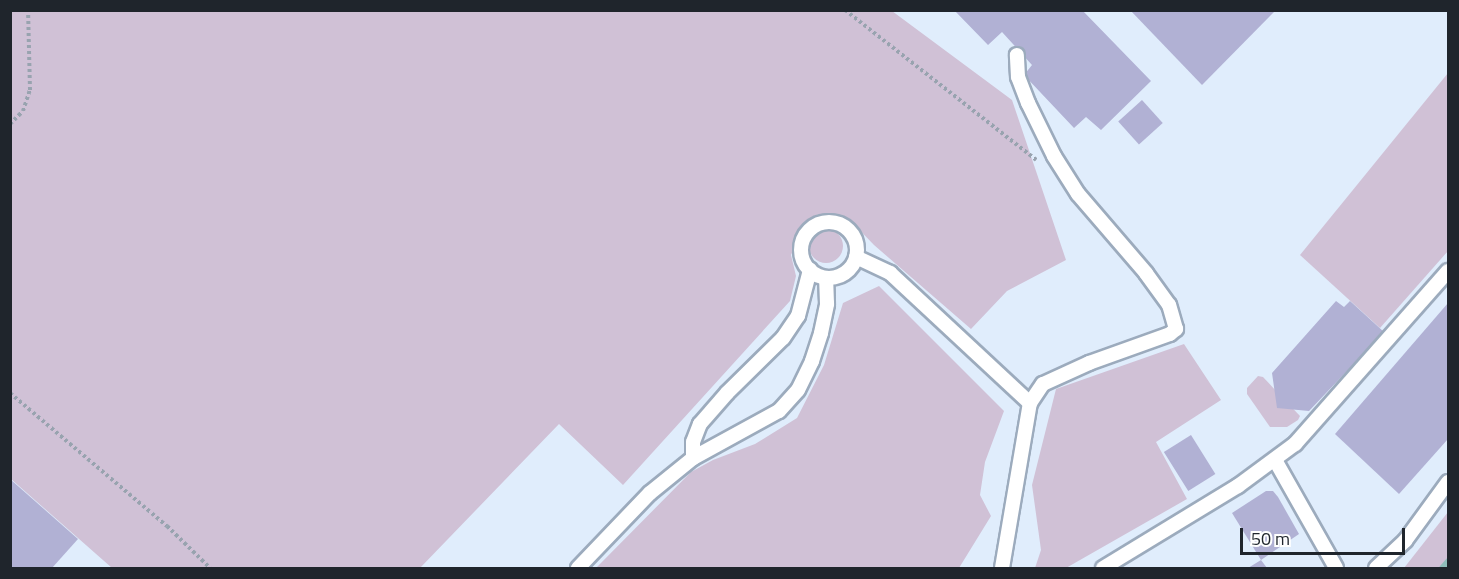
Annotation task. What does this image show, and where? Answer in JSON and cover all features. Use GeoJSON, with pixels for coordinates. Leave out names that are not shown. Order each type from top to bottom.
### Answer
{"type":"FeatureCollection","features":[{"type":"Feature","properties":{"kind":"lane"},"geometry":{"type":"LineString","coordinates":[[1002,568],[1014,511],[1030,403],[1043,384],[1089,363],[1170,334],[1176,328],[1169,305],[1146,273],[1078,194],[1054,156],[1018,77],[1017,55]]}},
{"type":"Feature","properties":{"kind":"lane"},"geometry":{"type":"LineString","coordinates":[[826,222],[843,226],[855,239],[856,257],[845,273],[826,278],[810,270],[801,255],[804,237],[817,224],[826,222]]}},
{"type":"Feature","properties":{"kind":"lane"},"geometry":{"type":"LineString","coordinates":[[856,257],[890,273],[1030,403]]}},
{"type":"Feature","properties":{"kind":"lane"},"geometry":{"type":"LineString","coordinates":[[693,458],[693,442],[700,424],[726,393],[783,338],[798,316],[810,270]]}},
{"type":"Feature","properties":{"kind":"lane"},"geometry":{"type":"LineString","coordinates":[[1102,568],[1239,486],[1295,444],[1449,271]]}},
{"type":"Feature","properties":{"kind":"lane"},"geometry":{"type":"LineString","coordinates":[[578,568],[650,493],[693,458],[779,411],[798,390],[821,333],[826,304],[826,278]]}},
{"type":"Feature","properties":{"kind":"lane"},"geometry":{"type":"LineString","coordinates":[[1275,460],[1336,568]]}},
{"type":"Feature","properties":{"kind":"lane"},"geometry":{"type":"LineString","coordinates":[[1376,568],[1405,541],[1449,482]]}},
{"type":"Feature","properties":{"kind":"path"},"geometry":{"type":"LineString","coordinates":[[10,124],[23,111],[30,90],[28,10]]}},
{"type":"Feature","properties":{"kind":"path"},"geometry":{"type":"LineString","coordinates":[[845,10],[1042,165]]}},
{"type":"Feature","properties":{"kind":"path"},"geometry":{"type":"LineString","coordinates":[[10,393],[167,526],[210,568]]}},
{"type":"Feature","properties":{"kind":"shaded area"},"geometry":{"type":"Polygon","coordinates":[[[11,11],[892,11],[1012,100],[1066,260],[1007,291],[971,329],[874,245],[849,219],[830,213],[816,215],[807,220],[791,255],[796,276],[790,301],[623,485],[559,424],[420,568],[112,568],[11,479],[11,11]]]}},
{"type":"Feature","properties":{"kind":"shaded area"},"geometry":{"type":"Polygon","coordinates":[[[1448,73],[1448,251],[1380,328],[1300,255],[1448,73]]]}},
{"type":"Feature","properties":{"kind":"shaded area"},"geometry":{"type":"Polygon","coordinates":[[[826,229],[838,234],[843,246],[838,258],[826,263],[814,258],[809,246],[814,234],[826,229]]]}},
{"type":"Feature","properties":{"kind":"shaded area"},"geometry":{"type":"Polygon","coordinates":[[[879,286],[1004,411],[985,462],[980,495],[991,516],[959,568],[596,568],[691,472],[713,460],[755,444],[797,418],[824,365],[843,303],[879,286]]]}},
{"type":"Feature","properties":{"kind":"shaded area"},"geometry":{"type":"Polygon","coordinates":[[[1184,344],[1221,400],[1156,442],[1187,499],[1066,568],[1035,568],[1041,550],[1032,485],[1056,389],[1184,344]]]}},
{"type":"Feature","properties":{"kind":"shaded area"},"geometry":{"type":"Polygon","coordinates":[[[1258,376],[1263,377],[1300,416],[1298,420],[1287,427],[1270,427],[1247,394],[1247,388],[1258,376]]]}},
{"type":"Feature","properties":{"kind":"shaded area"},"geometry":{"type":"Polygon","coordinates":[[[1448,512],[1448,568],[1404,568],[1448,512]]]}},
{"type":"Feature","properties":{"kind":"building"},"geometry":{"type":"Polygon","coordinates":[[[954,10],[1082,10],[1151,81],[1101,130],[1086,117],[1074,128],[1024,75],[1032,65],[1002,32],[988,45],[954,10]]]}},
{"type":"Feature","properties":{"kind":"building"},"geometry":{"type":"Polygon","coordinates":[[[1130,10],[1276,10],[1202,85],[1130,10]]]}},
{"type":"Feature","properties":{"kind":"building"},"geometry":{"type":"Polygon","coordinates":[[[1142,100],[1163,123],[1139,144],[1118,121],[1142,100]]]}},
{"type":"Feature","properties":{"kind":"building"},"geometry":{"type":"Polygon","coordinates":[[[1336,301],[1344,307],[1350,301],[1384,332],[1309,411],[1277,408],[1272,373],[1336,301]]]}},
{"type":"Feature","properties":{"kind":"building"},"geometry":{"type":"Polygon","coordinates":[[[1448,303],[1448,439],[1399,494],[1335,434],[1448,303]]]}},
{"type":"Feature","properties":{"kind":"building"},"geometry":{"type":"Polygon","coordinates":[[[1191,435],[1215,474],[1188,491],[1164,452],[1191,435]]]}},
{"type":"Feature","properties":{"kind":"building"},"geometry":{"type":"Polygon","coordinates":[[[10,479],[78,539],[52,568],[10,568],[10,479]]]}},
{"type":"Feature","properties":{"kind":"building"},"geometry":{"type":"Polygon","coordinates":[[[1266,491],[1273,491],[1278,497],[1299,534],[1261,560],[1232,513],[1266,491]]]}},
{"type":"Feature","properties":{"kind":"building"},"geometry":{"type":"Polygon","coordinates":[[[1261,560],[1267,568],[1248,568],[1261,560]]]}},
{"type":"Feature","properties":{"kind":"waterway"},"geometry":{"type":"LineString","coordinates":[[1442,568],[1448,561]]}}]}
